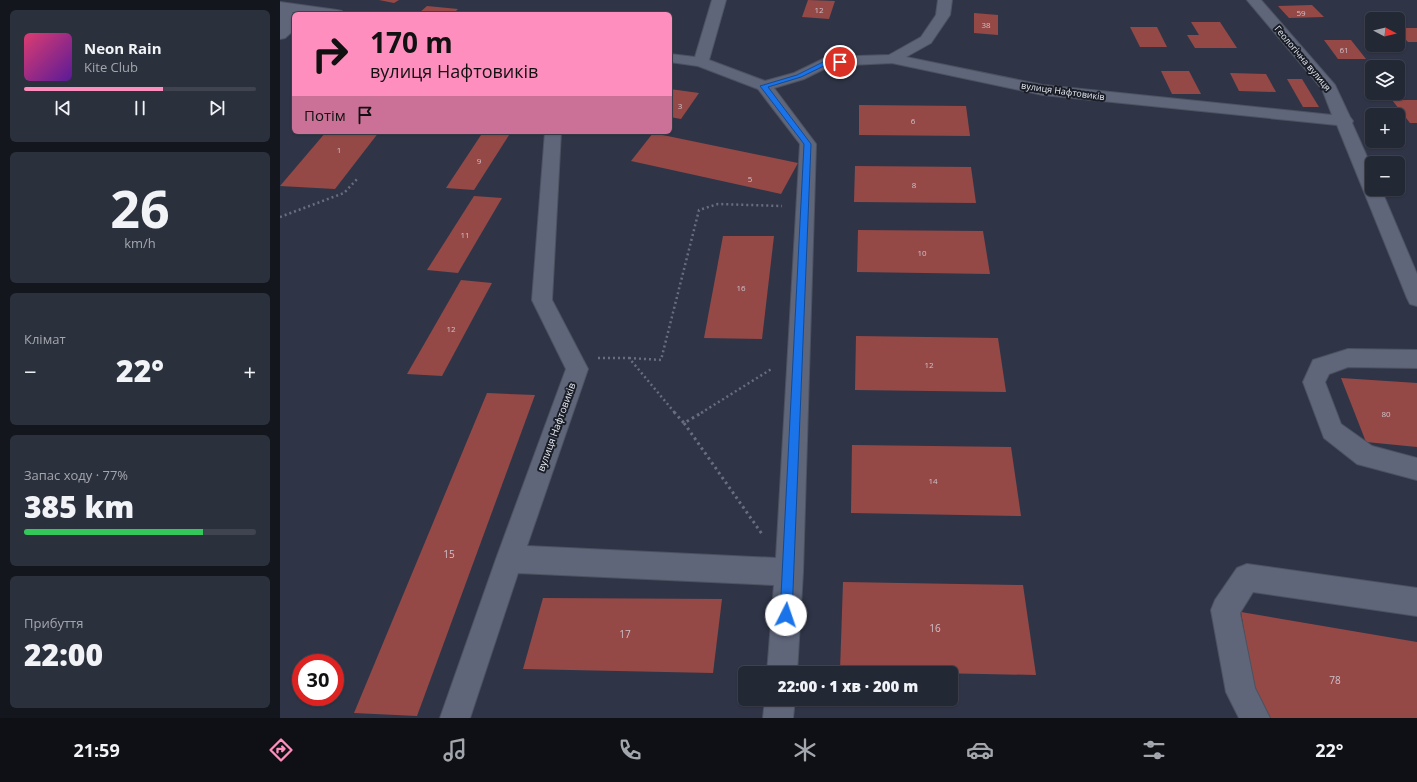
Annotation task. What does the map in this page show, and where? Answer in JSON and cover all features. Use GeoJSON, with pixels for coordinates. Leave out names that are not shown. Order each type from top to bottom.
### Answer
{"type":"FeatureCollection","features":[{"type":"Feature","properties":{"kind":"street"},"geometry":{"type":"LineString","coordinates":[[281,6],[296,0]]}},
{"type":"Feature","properties":{"kind":"street"},"geometry":{"type":"LineString","coordinates":[[701,62],[719,0]]}},
{"type":"Feature","properties":{"kind":"street"},"geometry":{"type":"LineString","coordinates":[[892,59],[926,40],[943,15],[945,0]]}},
{"type":"Feature","properties":{"kind":"street","name":"Геологічна вулиця"},"geometry":{"type":"LineString","coordinates":[[1254,0],[1329,88],[1345,121],[1365,171]]}},
{"type":"Feature","properties":{"kind":"street"},"geometry":{"type":"LineString","coordinates":[[281,6],[323,12]]}},
{"type":"Feature","properties":{"kind":"street"},"geometry":{"type":"LineString","coordinates":[[280,35],[288,28],[288,18],[281,6]]}},
{"type":"Feature","properties":{"kind":"street"},"geometry":{"type":"LineString","coordinates":[[672,58],[701,62],[764,86],[808,144],[789,572],[782,666]]}},
{"type":"Feature","properties":{"kind":"street","name":"вулиця Нафтовиків"},"geometry":{"type":"LineString","coordinates":[[764,86],[799,76],[827,62],[892,59],[1043,90],[1345,121]]}},
{"type":"Feature","properties":{"kind":"street","name":"вулиця Нафтовиків"},"geometry":{"type":"LineString","coordinates":[[456,718],[509,559],[576,369],[542,300],[553,134]]}},
{"type":"Feature","properties":{"kind":"street","name":"Геологічна вулиця"},"geometry":{"type":"LineString","coordinates":[[1375,196],[1417,298]]}},
{"type":"Feature","properties":{"kind":"street"},"geometry":{"type":"LineString","coordinates":[[1417,359],[1348,358],[1321,367],[1314,382],[1332,431],[1366,456],[1417,469]]}},
{"type":"Feature","properties":{"kind":"street"},"geometry":{"type":"LineString","coordinates":[[509,559],[789,572]]}},
{"type":"Feature","properties":{"kind":"street"},"geometry":{"type":"LineString","coordinates":[[1255,718],[1241,692],[1225,610],[1247,578],[1417,602]]}},
{"type":"Feature","properties":{"kind":"street"},"geometry":{"type":"LineString","coordinates":[[778,718],[779,706]]}},
{"type":"Feature","properties":{"kind":"path"},"geometry":{"type":"LineString","coordinates":[[280,217],[344,193],[358,178]]}},
{"type":"Feature","properties":{"kind":"path"},"geometry":{"type":"LineString","coordinates":[[571,358],[629,358],[661,360],[699,210],[718,204],[805,208]]}},
{"type":"Feature","properties":{"kind":"path"},"geometry":{"type":"LineString","coordinates":[[684,423],[798,352]]}},
{"type":"Feature","properties":{"kind":"path"},"geometry":{"type":"LineString","coordinates":[[629,358],[684,423],[789,572]]}},
{"type":"Feature","properties":{"kind":"building"},"geometry":{"type":"Polygon","coordinates":[[[379,0],[399,0],[394,3],[379,0]]]}},
{"type":"Feature","properties":{"kind":"building"},"geometry":{"type":"Polygon","coordinates":[[[808,0],[835,1],[829,19],[802,17],[808,0]]]}},
{"type":"Feature","properties":{"kind":"building"},"geometry":{"type":"Polygon","coordinates":[[[1312,5],[1324,17],[1289,18],[1278,6],[1312,5]]]}},
{"type":"Feature","properties":{"kind":"building"},"geometry":{"type":"Polygon","coordinates":[[[427,6],[458,9],[455,12],[420,12],[427,6]]]}},
{"type":"Feature","properties":{"kind":"building"},"geometry":{"type":"Polygon","coordinates":[[[974,13],[998,15],[998,35],[974,33],[974,13]]]}},
{"type":"Feature","properties":{"kind":"building"},"geometry":{"type":"Polygon","coordinates":[[[1191,22],[1220,22],[1237,48],[1195,48],[1187,35],[1199,35],[1191,22]]]}},
{"type":"Feature","properties":{"kind":"building"},"geometry":{"type":"Polygon","coordinates":[[[1130,27],[1157,27],[1167,47],[1140,47],[1130,27]]]}},
{"type":"Feature","properties":{"kind":"building"},"geometry":{"type":"Polygon","coordinates":[[[1405,28],[1417,28],[1417,42],[1408,42],[1405,39],[1405,28]]]}},
{"type":"Feature","properties":{"kind":"building"},"geometry":{"type":"Polygon","coordinates":[[[1324,40],[1351,40],[1366,59],[1338,59],[1324,40]]]}},
{"type":"Feature","properties":{"kind":"building"},"geometry":{"type":"Polygon","coordinates":[[[1161,71],[1189,71],[1201,94],[1172,94],[1161,71]]]}},
{"type":"Feature","properties":{"kind":"building"},"geometry":{"type":"Polygon","coordinates":[[[1230,73],[1266,74],[1276,92],[1239,91],[1230,73]]]}},
{"type":"Feature","properties":{"kind":"building"},"geometry":{"type":"Polygon","coordinates":[[[1287,79],[1302,79],[1319,107],[1303,107],[1287,79]]]}},
{"type":"Feature","properties":{"kind":"building"},"geometry":{"type":"Polygon","coordinates":[[[672,89],[699,93],[681,119],[672,117],[672,89]]]}},
{"type":"Feature","properties":{"kind":"building"},"geometry":{"type":"Polygon","coordinates":[[[1392,100],[1417,100],[1417,123],[1410,123],[1405,117],[1405,108],[1398,108],[1392,100]]]}},
{"type":"Feature","properties":{"kind":"building"},"geometry":{"type":"Polygon","coordinates":[[[859,105],[966,106],[970,136],[859,135],[859,105]]]}},
{"type":"Feature","properties":{"kind":"building"},"geometry":{"type":"Polygon","coordinates":[[[324,134],[377,134],[335,189],[280,186],[324,134]]]}},
{"type":"Feature","properties":{"kind":"building"},"geometry":{"type":"Polygon","coordinates":[[[482,134],[510,134],[474,190],[446,188],[482,134]]]}},
{"type":"Feature","properties":{"kind":"building"},"geometry":{"type":"Polygon","coordinates":[[[652,134],[658,134],[798,163],[781,194],[631,161],[652,134]]]}},
{"type":"Feature","properties":{"kind":"building"},"geometry":{"type":"Polygon","coordinates":[[[855,166],[971,167],[976,203],[854,202],[855,166]]]}},
{"type":"Feature","properties":{"kind":"building"},"geometry":{"type":"Polygon","coordinates":[[[474,196],[502,198],[458,273],[427,270],[474,196]]]}},
{"type":"Feature","properties":{"kind":"building"},"geometry":{"type":"Polygon","coordinates":[[[858,230],[983,231],[990,274],[857,272],[858,230]]]}},
{"type":"Feature","properties":{"kind":"building"},"geometry":{"type":"Polygon","coordinates":[[[723,236],[774,236],[762,339],[704,338],[723,236]]]}},
{"type":"Feature","properties":{"kind":"building"},"geometry":{"type":"Polygon","coordinates":[[[461,280],[492,283],[442,376],[407,374],[461,280]]]}},
{"type":"Feature","properties":{"kind":"building"},"geometry":{"type":"Polygon","coordinates":[[[856,336],[998,338],[1006,392],[855,390],[856,336]]]}},
{"type":"Feature","properties":{"kind":"building"},"geometry":{"type":"Polygon","coordinates":[[[1341,378],[1417,383],[1417,447],[1366,442],[1341,378]]]}},
{"type":"Feature","properties":{"kind":"building"},"geometry":{"type":"Polygon","coordinates":[[[487,393],[535,395],[417,716],[354,713],[487,393]]]}},
{"type":"Feature","properties":{"kind":"building"},"geometry":{"type":"Polygon","coordinates":[[[852,445],[1011,447],[1021,516],[851,513],[852,445]]]}},
{"type":"Feature","properties":{"kind":"building"},"geometry":{"type":"Polygon","coordinates":[[[843,582],[1023,585],[1036,675],[958,673],[958,666],[840,666],[843,582]]]}},
{"type":"Feature","properties":{"kind":"building"},"geometry":{"type":"Polygon","coordinates":[[[543,598],[722,599],[713,673],[523,669],[543,598]]]}},
{"type":"Feature","properties":{"kind":"building"},"geometry":{"type":"Polygon","coordinates":[[[1241,612],[1417,642],[1417,718],[1259,718],[1241,612]]]}},
{"type":"Feature","properties":{"kind":"route"},"geometry":{"type":"LineString","coordinates":[[786,615],[808,144],[764,86],[799,76],[827,62],[840,62]]}}]}
